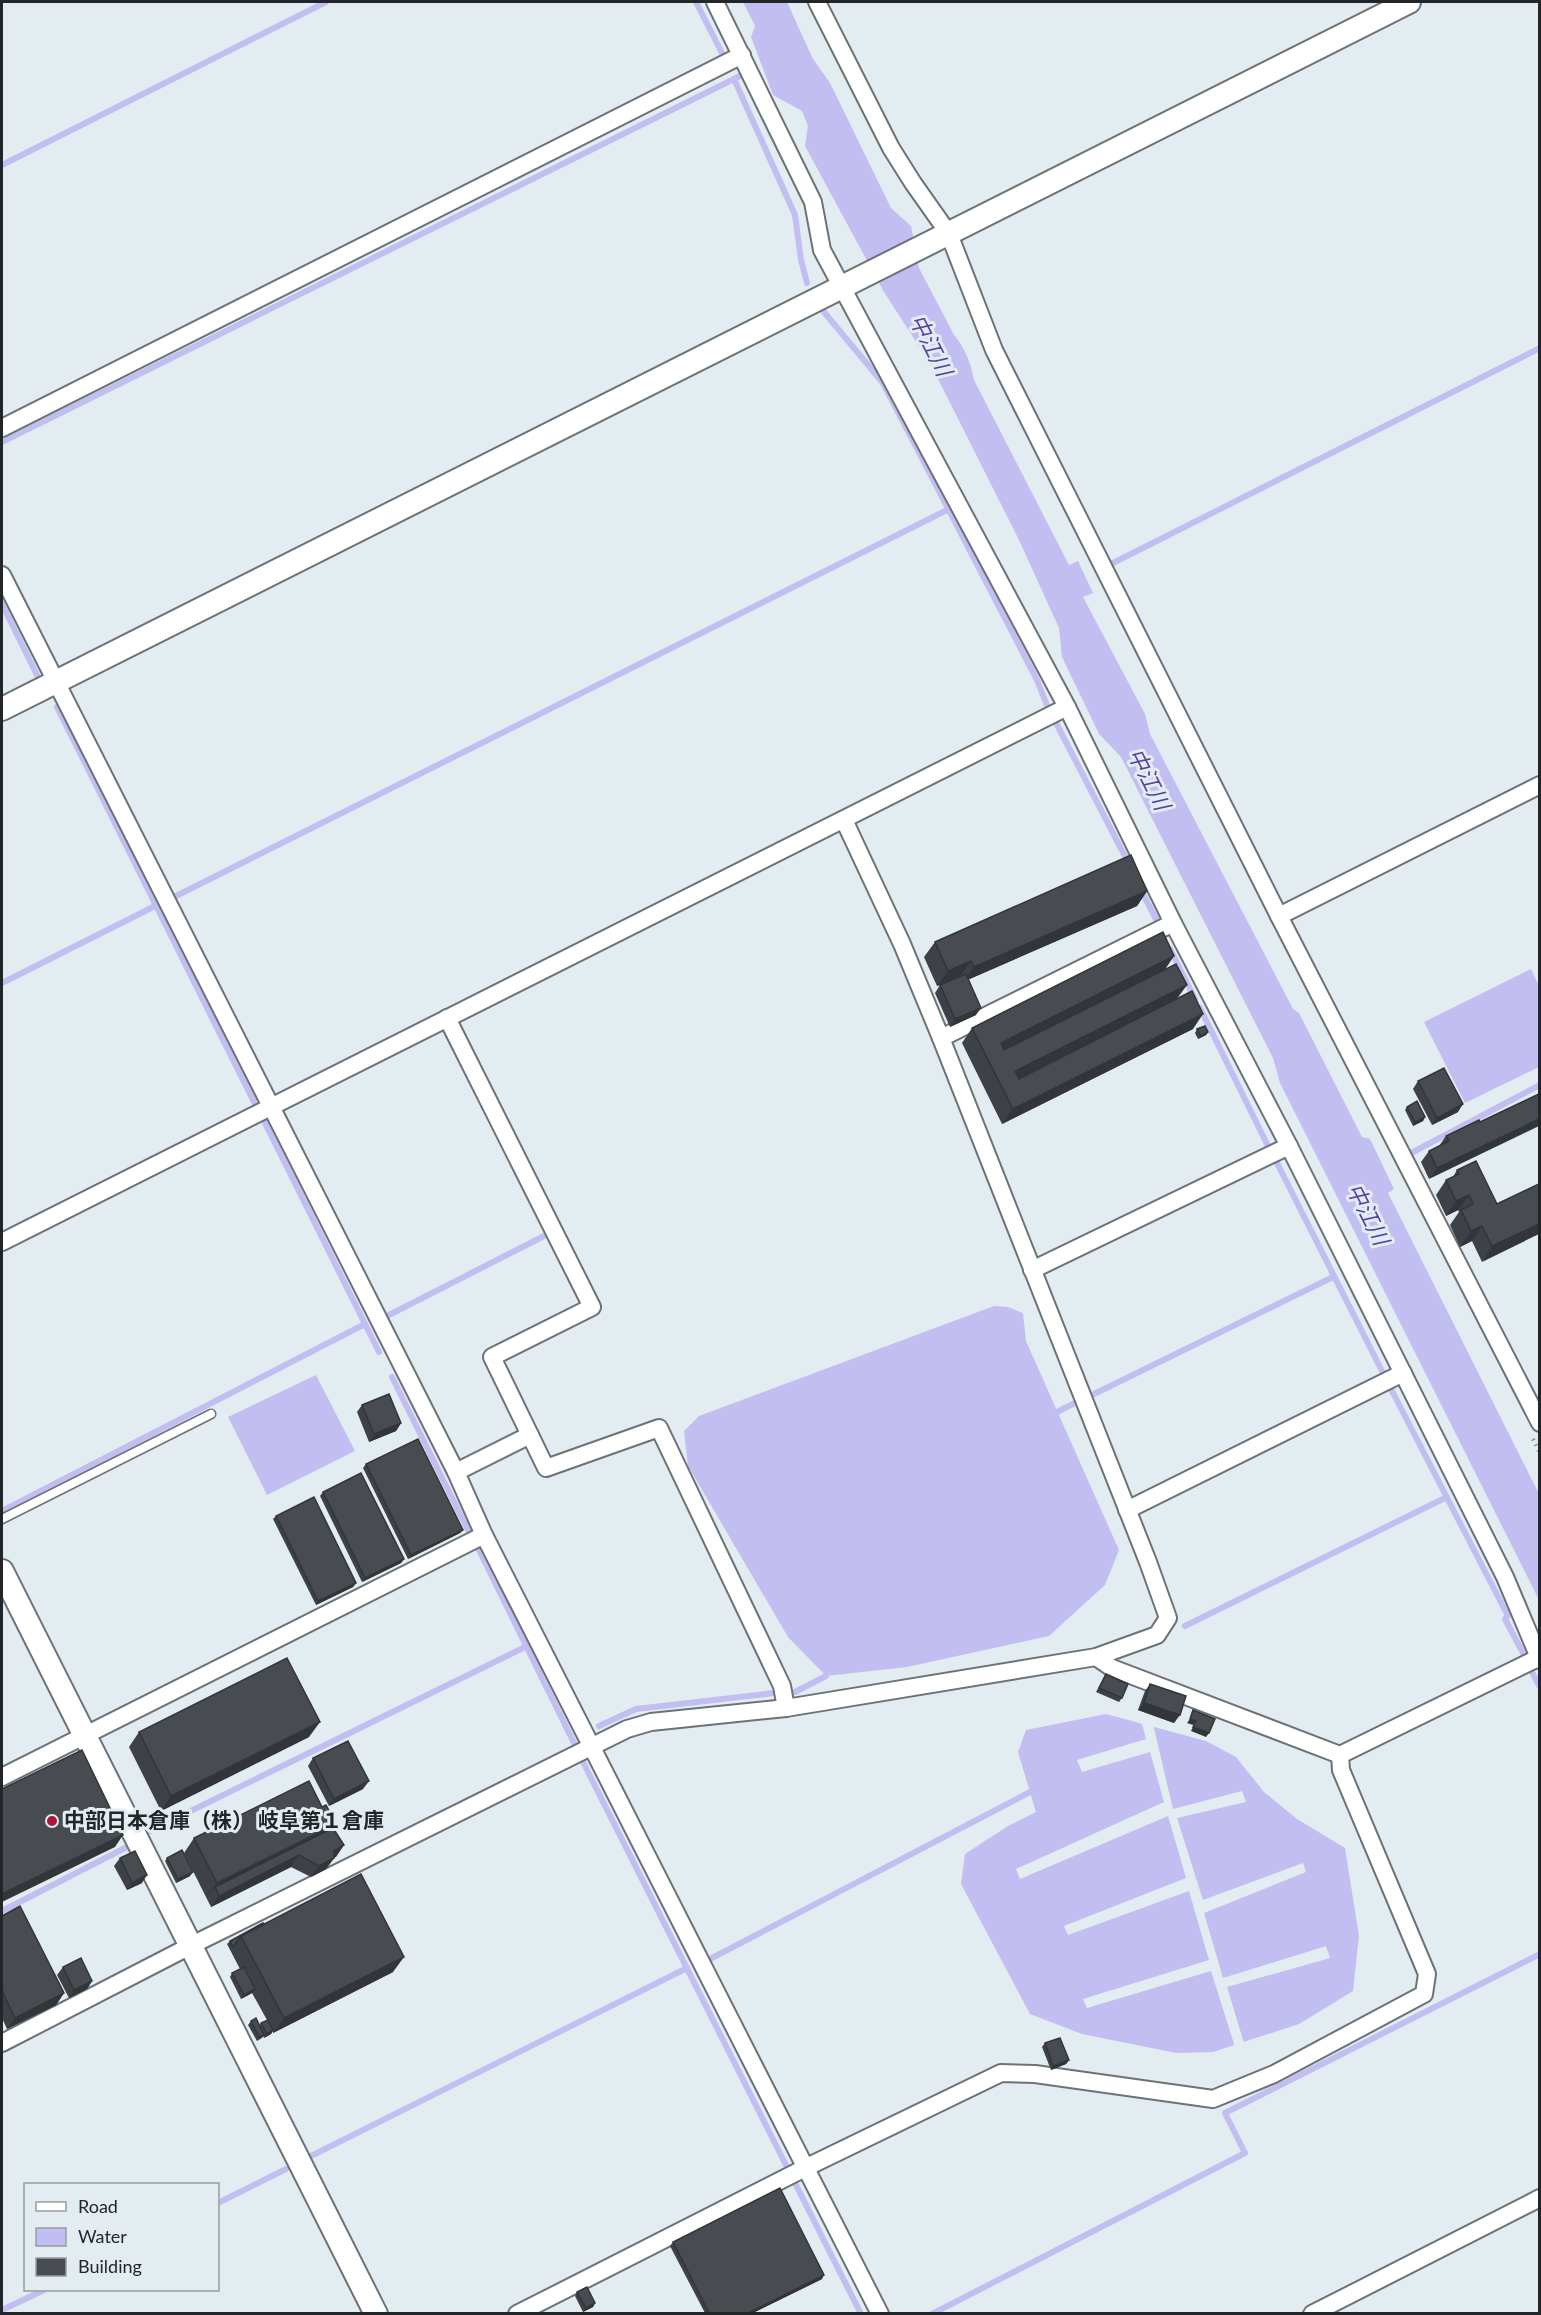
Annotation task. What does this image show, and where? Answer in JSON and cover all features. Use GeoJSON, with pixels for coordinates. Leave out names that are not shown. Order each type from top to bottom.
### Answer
{"type":"FeatureCollection","features":[{"type":"Feature","properties":{"kind":"street"},"geometry":{"type":"LineString","coordinates":[[715,2],[813,202],[822,250],[1067,707],[1173,923],[1289,1146],[1505,1577],[1539,1658],[1340,1755],[1112,1668],[1096,1657]]}},
{"type":"Feature","properties":{"kind":"street"},"geometry":{"type":"LineString","coordinates":[[817,2],[891,148],[942,237],[994,350],[1539,1423]]}},
{"type":"Feature","properties":{"kind":"street"},"geometry":{"type":"LineString","coordinates":[[2,709],[1409,2]]}},
{"type":"Feature","properties":{"kind":"street"},"geometry":{"type":"LineString","coordinates":[[2,428],[742,55]]}},
{"type":"Feature","properties":{"kind":"street"},"geometry":{"type":"LineString","coordinates":[[2,575],[456,1472],[484,1535],[880,2313]]}},
{"type":"Feature","properties":{"kind":"street"},"geometry":{"type":"LineString","coordinates":[[2,1242],[1067,707]]}},
{"type":"Feature","properties":{"kind":"street"},"geometry":{"type":"LineString","coordinates":[[1279,915],[1539,784]]}},
{"type":"Feature","properties":{"kind":"street"},"geometry":{"type":"LineString","coordinates":[[2,2043],[192,1945],[627,1729],[651,1722],[786,1708],[1096,1657],[1157,1635],[1168,1618],[1127,1510],[941,1038],[902,944],[844,820]]}},
{"type":"Feature","properties":{"kind":"street"},"geometry":{"type":"LineString","coordinates":[[941,1038],[1173,923]]}},
{"type":"Feature","properties":{"kind":"street"},"geometry":{"type":"LineString","coordinates":[[447,1018],[591,1307],[492,1357],[546,1468],[659,1428],[782,1686],[786,1708]]}},
{"type":"Feature","properties":{"kind":"street"},"geometry":{"type":"LineString","coordinates":[[1032,1270],[1289,1146]]}},
{"type":"Feature","properties":{"kind":"street"},"geometry":{"type":"LineString","coordinates":[[1127,1510],[1403,1373]]}},
{"type":"Feature","properties":{"kind":"street"},"geometry":{"type":"LineString","coordinates":[[456,1472],[531,1435]]}},
{"type":"Feature","properties":{"kind":"street"},"geometry":{"type":"LineString","coordinates":[[2,1778],[484,1535]]}},
{"type":"Feature","properties":{"kind":"street"},"geometry":{"type":"LineString","coordinates":[[2,1571],[376,2313]]}},
{"type":"Feature","properties":{"kind":"street"},"geometry":{"type":"LineString","coordinates":[[517,2313],[807,2167],[1001,2073],[1035,2074],[1213,2098],[1274,2074],[1424,1994],[1427,1974],[1341,1770],[1340,1755]]}},
{"type":"Feature","properties":{"kind":"street"},"geometry":{"type":"LineString","coordinates":[[1312,2313],[1539,2198]]}},
{"type":"Feature","properties":{"kind":"lane"},"geometry":{"type":"LineString","coordinates":[[2,1519],[211,1414]]}},
{"type":"Feature","properties":{"kind":"water","name":"中江川"},"geometry":{"type":"Polygon","coordinates":[[[743,2],[787,2],[813,59],[830,83],[891,208],[911,226],[919,268],[964,350],[974,380],[1069,565],[1078,561],[1093,593],[1083,597],[1145,714],[1150,734],[1293,1009],[1299,1013],[1362,1137],[1370,1139],[1394,1189],[1388,1193],[1539,1494],[1539,1600],[1280,1083],[1273,1058],[1121,757],[1099,734],[1062,657],[1059,628],[1019,540],[931,365],[884,292],[805,146],[808,126],[802,111],[773,95],[751,37],[755,26],[743,2]]]}},
{"type":"Feature","properties":{"kind":"water"},"geometry":{"type":"Polygon","coordinates":[[[1531,969],[1539,986],[1539,1067],[1465,1103],[1424,1022],[1531,969]]]}},
{"type":"Feature","properties":{"kind":"water"},"geometry":{"type":"Polygon","coordinates":[[[994,1306],[1008,1307],[1023,1313],[1026,1341],[1119,1550],[1105,1585],[1049,1636],[907,1667],[826,1676],[788,1637],[688,1466],[684,1431],[699,1416],[994,1306]]]}},
{"type":"Feature","properties":{"kind":"water"},"geometry":{"type":"Polygon","coordinates":[[[316,1375],[355,1451],[267,1495],[228,1417],[316,1375]]]}},
{"type":"Feature","properties":{"kind":"water"},"geometry":{"type":"Polygon","coordinates":[[[1106,1714],[1206,1741],[1236,1757],[1264,1792],[1297,1819],[1345,1848],[1359,1936],[1353,1991],[1299,2024],[1213,2052],[1176,2053],[1082,2034],[1030,2014],[961,1884],[965,1854],[1008,1826],[1036,1812],[1018,1752],[1026,1730],[1106,1714]]]}},
{"type":"Feature","properties":{"kind":"pier"},"geometry":{"type":"Polygon","coordinates":[[[1141,1720],[1153,1724],[1173,1809],[1242,1791],[1246,1802],[1177,1818],[1203,1900],[1303,1863],[1306,1872],[1204,1913],[1223,1978],[1326,1946],[1330,1958],[1227,1987],[1244,2043],[1235,2047],[1211,1971],[1087,2008],[1083,1999],[1209,1960],[1189,1891],[1068,1935],[1064,1926],[1186,1878],[1168,1816],[1020,1879],[1016,1869],[1164,1802],[1150,1752],[1082,1772],[1077,1760],[1146,1739],[1141,1720]]]}},
{"type":"Feature","properties":{"kind":"building"},"geometry":{"type":"Polygon","coordinates":[[[1131,855],[1147,891],[974,967],[971,961],[948,971],[935,942],[1131,855]]]}},
{"type":"Feature","properties":{"kind":"building"},"geometry":{"type":"Polygon","coordinates":[[[1163,932],[1174,956],[1001,1043],[1004,1050],[1176,964],[1187,985],[1015,1071],[1019,1079],[1192,991],[1203,1014],[1013,1109],[972,1028],[1163,932]]]}},
{"type":"Feature","properties":{"kind":"building"},"geometry":{"type":"Polygon","coordinates":[[[966,974],[981,1008],[955,1019],[940,985],[966,974]]]}},
{"type":"Feature","properties":{"kind":"building"},"geometry":{"type":"Polygon","coordinates":[[[1205,1026],[1208,1032],[1201,1036],[1197,1029],[1205,1026]]]}},
{"type":"Feature","properties":{"kind":"building"},"geometry":{"type":"Polygon","coordinates":[[[1444,1068],[1463,1104],[1437,1118],[1418,1081],[1444,1068]]]}},
{"type":"Feature","properties":{"kind":"building"},"geometry":{"type":"Polygon","coordinates":[[[1539,1094],[1539,1119],[1437,1168],[1429,1151],[1449,1141],[1446,1136],[1539,1094]]]}},
{"type":"Feature","properties":{"kind":"building"},"geometry":{"type":"Polygon","coordinates":[[[1417,1101],[1425,1117],[1415,1122],[1407,1107],[1417,1101]]]}},
{"type":"Feature","properties":{"kind":"building"},"geometry":{"type":"Polygon","coordinates":[[[1476,1161],[1497,1204],[1539,1184],[1539,1224],[1492,1246],[1482,1226],[1471,1231],[1461,1210],[1473,1204],[1469,1195],[1456,1201],[1446,1180],[1459,1174],[1457,1170],[1476,1161]]]}},
{"type":"Feature","properties":{"kind":"building"},"geometry":{"type":"Polygon","coordinates":[[[389,1394],[401,1423],[374,1434],[362,1405],[389,1394]]]}},
{"type":"Feature","properties":{"kind":"building"},"geometry":{"type":"Polygon","coordinates":[[[418,1439],[463,1530],[411,1555],[366,1464],[418,1439]]]}},
{"type":"Feature","properties":{"kind":"building"},"geometry":{"type":"Polygon","coordinates":[[[361,1473],[404,1559],[365,1578],[323,1492],[361,1473]]]}},
{"type":"Feature","properties":{"kind":"building"},"geometry":{"type":"Polygon","coordinates":[[[314,1497],[356,1583],[318,1601],[276,1516],[314,1497]]]}},
{"type":"Feature","properties":{"kind":"building"},"geometry":{"type":"Polygon","coordinates":[[[287,1658],[320,1722],[171,1796],[139,1732],[287,1658]]]}},
{"type":"Feature","properties":{"kind":"building"},"geometry":{"type":"Polygon","coordinates":[[[1106,1674],[1128,1684],[1122,1698],[1099,1688],[1106,1674]]]}},
{"type":"Feature","properties":{"kind":"building"},"geometry":{"type":"Polygon","coordinates":[[[1150,1684],[1186,1696],[1180,1715],[1144,1703],[1150,1684]]]}},
{"type":"Feature","properties":{"kind":"building"},"geometry":{"type":"Polygon","coordinates":[[[1193,1710],[1215,1719],[1209,1733],[1193,1727],[1196,1721],[1190,1719],[1193,1710]]]}},
{"type":"Feature","properties":{"kind":"building"},"geometry":{"type":"Polygon","coordinates":[[[348,1741],[369,1781],[334,1799],[313,1758],[348,1741]]]}},
{"type":"Feature","properties":{"kind":"building","name":"中部日本倉庫（株） 岐阜第１倉庫"},"geometry":{"type":"Polygon","coordinates":[[[82,1750],[123,1835],[2,1894],[2,1789],[82,1750]]]}},
{"type":"Feature","properties":{"kind":"building"},"geometry":{"type":"Polygon","coordinates":[[[309,1781],[322,1807],[326,1805],[336,1824],[217,1883],[194,1838],[309,1781]]]}},
{"type":"Feature","properties":{"kind":"building"},"geometry":{"type":"Polygon","coordinates":[[[333,1828],[344,1845],[334,1851],[334,1858],[319,1866],[299,1855],[219,1896],[215,1887],[333,1828]]]}},
{"type":"Feature","properties":{"kind":"building"},"geometry":{"type":"Polygon","coordinates":[[[182,1850],[193,1872],[178,1879],[167,1858],[182,1850]]]}},
{"type":"Feature","properties":{"kind":"building"},"geometry":{"type":"Polygon","coordinates":[[[135,1851],[147,1875],[132,1883],[120,1858],[135,1851]]]}},
{"type":"Feature","properties":{"kind":"building"},"geometry":{"type":"Polygon","coordinates":[[[361,1874],[404,1957],[284,2018],[241,1936],[361,1874]]]}},
{"type":"Feature","properties":{"kind":"building"},"geometry":{"type":"Polygon","coordinates":[[[20,1906],[64,1993],[15,2018],[2,1991],[2,1916],[20,1906]]]}},
{"type":"Feature","properties":{"kind":"building"},"geometry":{"type":"Polygon","coordinates":[[[263,1923],[241,1936],[233,1947],[230,1941],[263,1923]]]}},
{"type":"Feature","properties":{"kind":"building"},"geometry":{"type":"Polygon","coordinates":[[[81,1958],[92,1981],[74,1990],[63,1967],[81,1958]]]}},
{"type":"Feature","properties":{"kind":"building"},"geometry":{"type":"Polygon","coordinates":[[[244,1967],[255,1989],[244,1995],[232,1973],[244,1967]]]}},
{"type":"Feature","properties":{"kind":"building"},"geometry":{"type":"Polygon","coordinates":[[[256,2018],[264,2035],[259,2037],[251,2021],[256,2018]]]}},
{"type":"Feature","properties":{"kind":"building"},"geometry":{"type":"Polygon","coordinates":[[[268,2020],[273,2030],[267,2034],[261,2023],[268,2020]]]}},
{"type":"Feature","properties":{"kind":"building"},"geometry":{"type":"Polygon","coordinates":[[[1060,2038],[1069,2060],[1053,2066],[1045,2043],[1060,2038]]]}},
{"type":"Feature","properties":{"kind":"building"},"geometry":{"type":"Polygon","coordinates":[[[780,2188],[824,2275],[748,2313],[709,2313],[673,2242],[780,2188]]]}},
{"type":"Feature","properties":{"kind":"building"},"geometry":{"type":"Polygon","coordinates":[[[587,2287],[595,2303],[586,2308],[577,2292],[587,2287]]]}},
{"type":"Feature","properties":{"kind":"waterway"},"geometry":{"type":"LineString","coordinates":[[2,165],[326,2]]}},
{"type":"Feature","properties":{"kind":"waterway"},"geometry":{"type":"LineString","coordinates":[[696,2],[724,57]]}},
{"type":"Feature","properties":{"kind":"waterway"},"geometry":{"type":"LineString","coordinates":[[2,442],[744,74]]}},
{"type":"Feature","properties":{"kind":"waterway"},"geometry":{"type":"LineString","coordinates":[[734,79],[795,215],[801,260],[807,283]]}},
{"type":"Feature","properties":{"kind":"waterway"},"geometry":{"type":"LineString","coordinates":[[824,312],[883,383],[1037,680],[1048,708]]}},
{"type":"Feature","properties":{"kind":"waterway"},"geometry":{"type":"LineString","coordinates":[[1111,564],[1540,348]]}},
{"type":"Feature","properties":{"kind":"waterway"},"geometry":{"type":"LineString","coordinates":[[170,899],[949,509]]}},
{"type":"Feature","properties":{"kind":"waterway"},"geometry":{"type":"LineString","coordinates":[[2,604],[39,679]]}},
{"type":"Feature","properties":{"kind":"waterway"},"geometry":{"type":"LineString","coordinates":[[57,707],[255,1104]]}},
{"type":"Feature","properties":{"kind":"waterway"},"geometry":{"type":"LineString","coordinates":[[1055,721],[1129,864]]}},
{"type":"Feature","properties":{"kind":"waterway"},"geometry":{"type":"LineString","coordinates":[[1141,890],[1157,921]]}},
{"type":"Feature","properties":{"kind":"waterway"},"geometry":{"type":"LineString","coordinates":[[2,983],[159,904]]}},
{"type":"Feature","properties":{"kind":"waterway"},"geometry":{"type":"LineString","coordinates":[[1170,949],[1195,999]]}},
{"type":"Feature","properties":{"kind":"waterway"},"geometry":{"type":"LineString","coordinates":[[1200,1008],[1269,1148]]}},
{"type":"Feature","properties":{"kind":"waterway"},"geometry":{"type":"LineString","coordinates":[[1413,1152],[1540,1085]]}},
{"type":"Feature","properties":{"kind":"waterway"},"geometry":{"type":"LineString","coordinates":[[265,1123],[379,1352]]}},
{"type":"Feature","properties":{"kind":"waterway"},"geometry":{"type":"LineString","coordinates":[[1274,1157],[1385,1377]]}},
{"type":"Feature","properties":{"kind":"waterway"},"geometry":{"type":"LineString","coordinates":[[385,1317],[548,1234]]}},
{"type":"Feature","properties":{"kind":"waterway"},"geometry":{"type":"LineString","coordinates":[[1094,1394],[1333,1277]]}},
{"type":"Feature","properties":{"kind":"waterway"},"geometry":{"type":"LineString","coordinates":[[2,1511],[365,1324]]}},
{"type":"Feature","properties":{"kind":"waterway"},"geometry":{"type":"LineString","coordinates":[[392,1377],[469,1532]]}},
{"type":"Feature","properties":{"kind":"waterway"},"geometry":{"type":"LineString","coordinates":[[1390,1387],[1508,1616],[1505,1619],[1523,1653]]}},
{"type":"Feature","properties":{"kind":"waterway"},"geometry":{"type":"LineString","coordinates":[[1057,1412],[1075,1403]]}},
{"type":"Feature","properties":{"kind":"waterway"},"geometry":{"type":"LineString","coordinates":[[1185,1626],[1447,1497]]}},
{"type":"Feature","properties":{"kind":"waterway"},"geometry":{"type":"LineString","coordinates":[[478,1548],[575,1745]]}},
{"type":"Feature","properties":{"kind":"waterway"},"geometry":{"type":"LineString","coordinates":[[150,1831],[527,1646]]}},
{"type":"Feature","properties":{"kind":"waterway"},"geometry":{"type":"LineString","coordinates":[[1533,1674],[1540,1687]]}},
{"type":"Feature","properties":{"kind":"waterway"},"geometry":{"type":"LineString","coordinates":[[795,1692],[826,1676]]}},
{"type":"Feature","properties":{"kind":"waterway"},"geometry":{"type":"LineString","coordinates":[[599,1726],[636,1709],[774,1693]]}},
{"type":"Feature","properties":{"kind":"waterway"},"geometry":{"type":"LineString","coordinates":[[582,1760],[789,2171]]}},
{"type":"Feature","properties":{"kind":"waterway"},"geometry":{"type":"LineString","coordinates":[[710,1959],[1030,1792]]}},
{"type":"Feature","properties":{"kind":"waterway"},"geometry":{"type":"LineString","coordinates":[[2,1911],[127,1847]]}},
{"type":"Feature","properties":{"kind":"waterway"},"geometry":{"type":"LineString","coordinates":[[932,2314],[1245,2153],[1225,2113],[1540,1954]]}},
{"type":"Feature","properties":{"kind":"waterway"},"geometry":{"type":"LineString","coordinates":[[309,2157],[687,1968]]}},
{"type":"Feature","properties":{"kind":"waterway"},"geometry":{"type":"LineString","coordinates":[[219,2202],[286,2169]]}},
{"type":"Feature","properties":{"kind":"waterway"},"geometry":{"type":"LineString","coordinates":[[795,2183],[861,2314]]}},
{"type":"Feature","properties":{"kind":"waterway"},"geometry":{"type":"LineString","coordinates":[[2,2310],[42,2291]]}},
{"type":"Feature","properties":{"kind":"place","name":"中部日本倉庫（株） 岐阜第１倉庫"},"geometry":{"type":"Point","coordinates":[52,1821]}}]}
